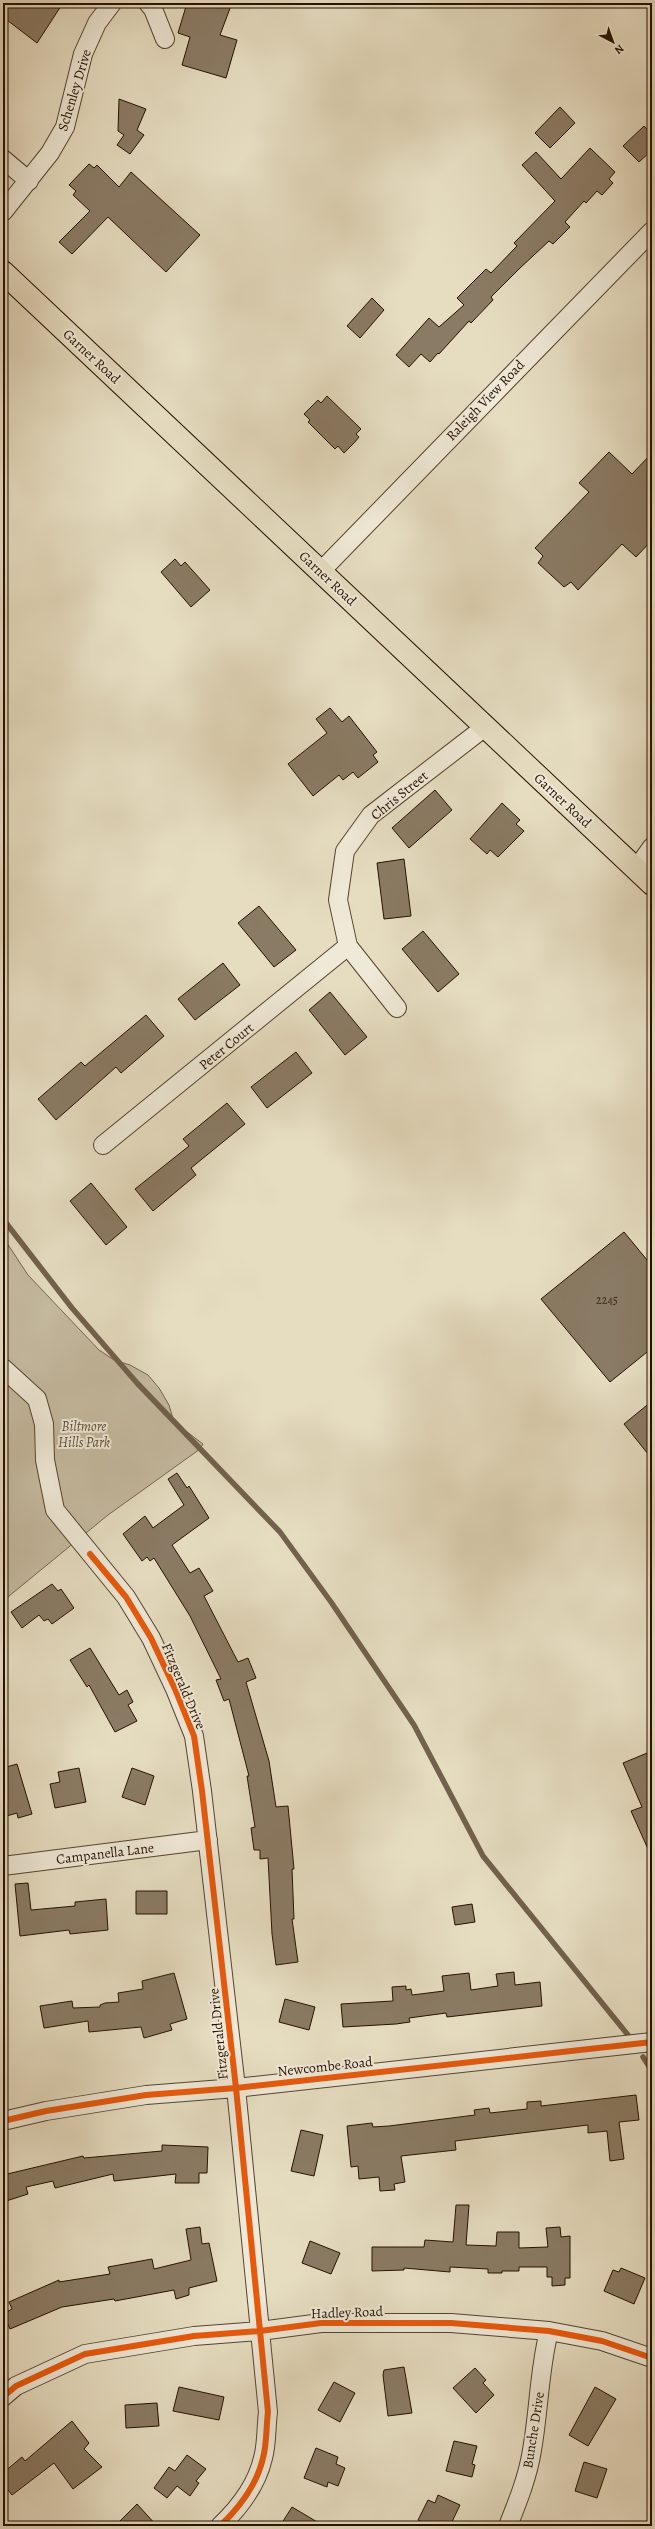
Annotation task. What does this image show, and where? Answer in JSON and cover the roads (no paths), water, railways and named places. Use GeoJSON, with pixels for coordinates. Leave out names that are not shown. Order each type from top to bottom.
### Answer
{"type":"FeatureCollection","features":[{"type":"Feature","properties":{"kind":"main road","name":"Garner Road"},"geometry":{"type":"LineString","coordinates":[[3,272],[652,884]]}},
{"type":"Feature","properties":{"kind":"street","name":"Schenley Drive"},"geometry":{"type":"LineString","coordinates":[[3,212],[50,153],[65,127],[83,54],[97,23],[112,3]]}},
{"type":"Feature","properties":{"kind":"street"},"geometry":{"type":"LineString","coordinates":[[148,3],[153,9],[165,39]]}},
{"type":"Feature","properties":{"kind":"street"},"geometry":{"type":"LineString","coordinates":[[3,159],[29,181]]}},
{"type":"Feature","properties":{"kind":"street","name":"Raleigh View Road"},"geometry":{"type":"LineString","coordinates":[[321,571],[652,231]]}},
{"type":"Feature","properties":{"kind":"street","name":"Chris Street"},"geometry":{"type":"LineString","coordinates":[[397,1008],[348,946],[338,900],[345,850],[371,815],[485,727]]}},
{"type":"Feature","properties":{"kind":"street"},"geometry":{"type":"LineString","coordinates":[[636,868],[652,847]]}},
{"type":"Feature","properties":{"kind":"street","name":"Peter Court"},"geometry":{"type":"LineString","coordinates":[[103,1145],[348,946]]}},
{"type":"Feature","properties":{"kind":"street","name":"Fitzgerald Drive"},"geometry":{"type":"LineString","coordinates":[[3,1368],[37,1399],[44,1424],[45,1460],[55,1510],[126,1596],[151,1638],[175,1689],[194,1736],[208,1840],[236,2088],[268,2412],[263,2458],[250,2489],[233,2514],[220,2526]]}},
{"type":"Feature","properties":{"kind":"street","name":"Campanella Lane"},"geometry":{"type":"LineString","coordinates":[[3,1866],[208,1840]]}},
{"type":"Feature","properties":{"kind":"street","name":"Newcombe Road"},"geometry":{"type":"LineString","coordinates":[[3,2121],[46,2111],[146,2095],[236,2088],[652,2042]]}},
{"type":"Feature","properties":{"kind":"street","name":"Hadley Road"},"geometry":{"type":"LineString","coordinates":[[3,2396],[16,2386],[85,2354],[194,2336],[260,2331],[321,2323],[451,2322],[549,2331],[602,2341],[652,2358]]}},
{"type":"Feature","properties":{"kind":"street","name":"Bunche Drive"},"geometry":{"type":"LineString","coordinates":[[508,2526],[525,2480],[532,2450],[544,2352],[549,2331]]}},
{"type":"Feature","properties":{"kind":"waterway"},"geometry":{"type":"LineString","coordinates":[[3,1219],[72,1308],[137,1383],[280,1532],[331,1602],[414,1725],[483,1856],[628,2035]]}},
{"type":"Feature","properties":{"kind":"waterway"},"geometry":{"type":"LineString","coordinates":[[643,2057],[652,2071]]}},
{"type":"Feature","properties":{"kind":"park label","name":"Biltmore Hills Park"},"geometry":{"type":"Point","coordinates":[84,1434]}}]}
